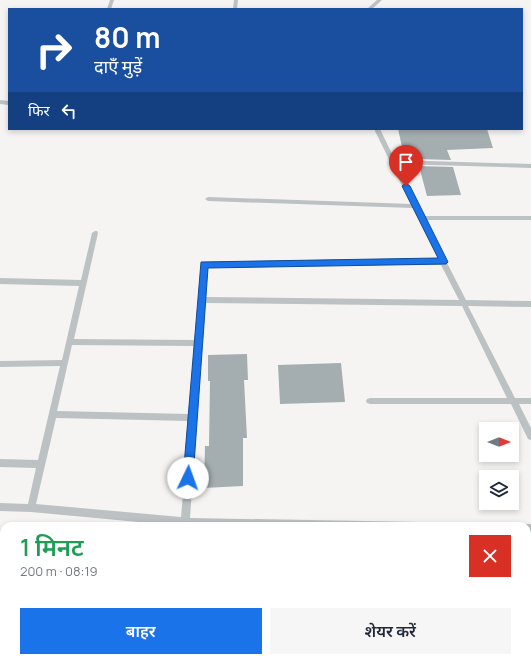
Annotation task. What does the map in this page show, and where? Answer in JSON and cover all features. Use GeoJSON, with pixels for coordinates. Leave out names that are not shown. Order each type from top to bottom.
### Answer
{"type":"FeatureCollection","features":[{"type":"Feature","properties":{"kind":"street"},"geometry":{"type":"LineString","coordinates":[[370,8],[380,0]]}},
{"type":"Feature","properties":{"kind":"street"},"geometry":{"type":"LineString","coordinates":[[377,130],[444,262],[463,304],[531,436]]}},
{"type":"Feature","properties":{"kind":"street"},"geometry":{"type":"LineString","coordinates":[[393,162],[531,166]]}},
{"type":"Feature","properties":{"kind":"street"},"geometry":{"type":"LineString","coordinates":[[208,199],[416,206]]}},
{"type":"Feature","properties":{"kind":"street"},"geometry":{"type":"LineString","coordinates":[[422,218],[531,218]]}},
{"type":"Feature","properties":{"kind":"street"},"geometry":{"type":"LineString","coordinates":[[30,508],[95,233]]}},
{"type":"Feature","properties":{"kind":"street"},"geometry":{"type":"LineString","coordinates":[[185,522],[204,264],[444,262]]}},
{"type":"Feature","properties":{"kind":"street"},"geometry":{"type":"LineString","coordinates":[[0,281],[83,283]]}},
{"type":"Feature","properties":{"kind":"street"},"geometry":{"type":"LineString","coordinates":[[202,300],[531,304]]}},
{"type":"Feature","properties":{"kind":"street"},"geometry":{"type":"LineString","coordinates":[[69,342],[198,343]]}},
{"type":"Feature","properties":{"kind":"street"},"geometry":{"type":"LineString","coordinates":[[0,364],[64,363]]}},
{"type":"Feature","properties":{"kind":"street"},"geometry":{"type":"LineString","coordinates":[[370,401],[531,401]]}},
{"type":"Feature","properties":{"kind":"street"},"geometry":{"type":"LineString","coordinates":[[52,414],[192,418]]}},
{"type":"Feature","properties":{"kind":"street"},"geometry":{"type":"LineString","coordinates":[[0,463],[40,464]]}},
{"type":"Feature","properties":{"kind":"street"},"geometry":{"type":"LineString","coordinates":[[0,507],[30,508],[166,522]]}},
{"type":"Feature","properties":{"kind":"building"},"geometry":{"type":"Polygon","coordinates":[[[398,130],[487,130],[493,148],[447,150],[451,160],[417,159],[415,150],[403,151],[398,130]]]}},
{"type":"Feature","properties":{"kind":"building"},"geometry":{"type":"Polygon","coordinates":[[[419,166],[453,167],[461,195],[427,196],[419,166]]]}},
{"type":"Feature","properties":{"kind":"building"},"geometry":{"type":"Polygon","coordinates":[[[247,354],[248,380],[244,380],[247,438],[243,438],[243,486],[204,488],[205,446],[209,446],[210,381],[208,381],[208,355],[247,354]]]}},
{"type":"Feature","properties":{"kind":"building"},"geometry":{"type":"Polygon","coordinates":[[[341,363],[345,402],[280,404],[278,365],[341,363]]]}},
{"type":"Feature","properties":{"kind":"route"},"geometry":{"type":"LineString","coordinates":[[188,478],[204,264],[444,262],[406,186]]}}]}
